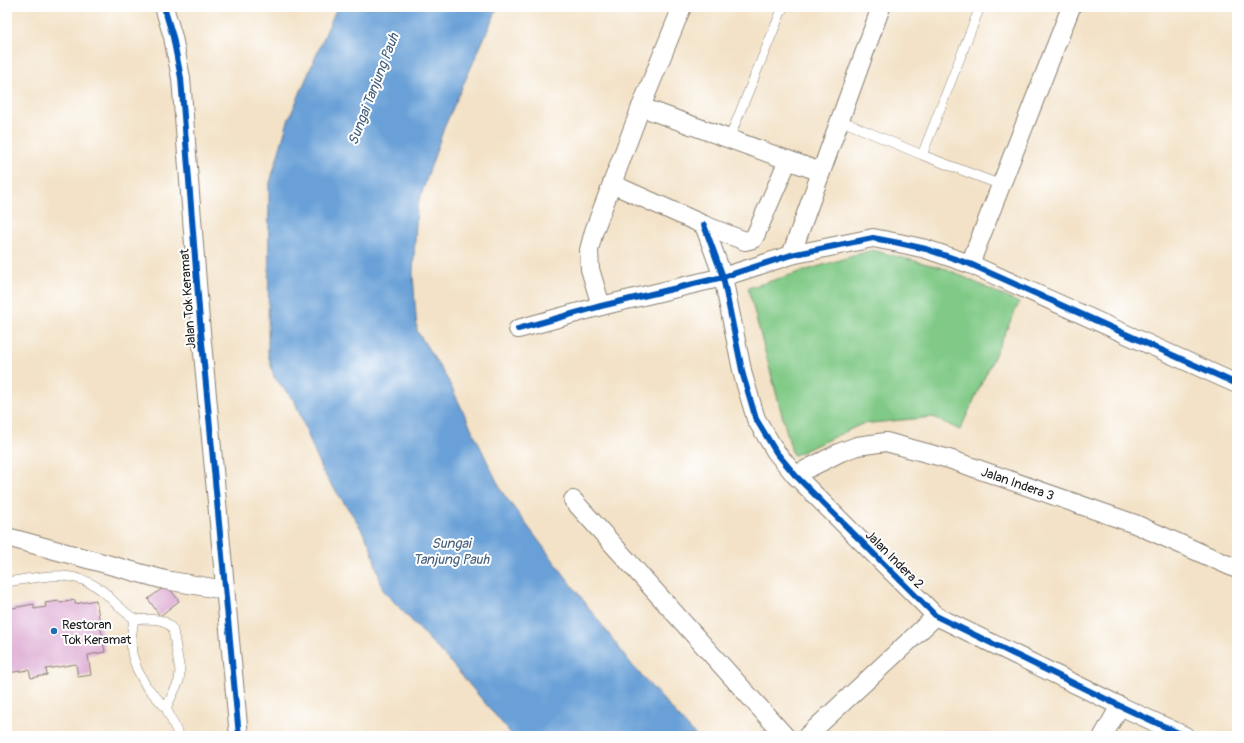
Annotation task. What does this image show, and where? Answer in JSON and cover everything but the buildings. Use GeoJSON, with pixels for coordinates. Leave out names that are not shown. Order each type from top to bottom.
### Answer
{"type":"FeatureCollection","features":[{"type":"Feature","properties":{"kind":"street","name":"Jalan Tok Keramat"},"geometry":{"type":"LineString","coordinates":[[164,7],[173,37],[181,78],[200,321],[239,736]]}},
{"type":"Feature","properties":{"kind":"street"},"geometry":{"type":"LineString","coordinates":[[601,306],[590,269],[589,250],[594,231],[641,107],[682,7]]}},
{"type":"Feature","properties":{"kind":"street"},"geometry":{"type":"LineString","coordinates":[[791,255],[881,7]]}},
{"type":"Feature","properties":{"kind":"street"},"geometry":{"type":"LineString","coordinates":[[970,264],[1071,7]]}},
{"type":"Feature","properties":{"kind":"street"},"geometry":{"type":"LineString","coordinates":[[641,107],[821,172]]}},
{"type":"Feature","properties":{"kind":"street"},"geometry":{"type":"LineString","coordinates":[[612,184],[704,225],[745,241],[753,239],[756,234],[788,160]]}},
{"type":"Feature","properties":{"kind":"street","name":"Jalan Indera 2"},"geometry":{"type":"LineString","coordinates":[[704,225],[723,277],[743,375],[756,419],[776,452],[795,475],[936,616],[1185,736]]}},
{"type":"Feature","properties":{"kind":"street"},"geometry":{"type":"LineString","coordinates":[[518,329],[601,306],[723,277],[791,255],[873,238],[926,249],[970,264],[1237,384]]}},
{"type":"Feature","properties":{"kind":"street","name":"Jalan Indera 3"},"geometry":{"type":"LineString","coordinates":[[795,475],[841,452],[857,446],[886,442],[949,458],[1135,524],[1237,569]]}},
{"type":"Feature","properties":{"kind":"street"},"geometry":{"type":"LineString","coordinates":[[573,500],[785,736]]}},
{"type":"Feature","properties":{"kind":"street"},"geometry":{"type":"LineString","coordinates":[[7,537],[165,580],[225,590]]}},
{"type":"Feature","properties":{"kind":"street"},"geometry":{"type":"LineString","coordinates":[[807,736],[936,616]]}},
{"type":"Feature","properties":{"kind":"street"},"geometry":{"type":"LineString","coordinates":[[1103,736],[1120,706]]}},
{"type":"Feature","properties":{"kind":"lane"},"geometry":{"type":"LineString","coordinates":[[729,139],[783,7]]}},
{"type":"Feature","properties":{"kind":"lane"},"geometry":{"type":"LineString","coordinates":[[922,155],[980,7]]}},
{"type":"Feature","properties":{"kind":"lane"},"geometry":{"type":"LineString","coordinates":[[840,120],[922,155],[1001,185]]}},
{"type":"Feature","properties":{"kind":"lane"},"geometry":{"type":"LineString","coordinates":[[7,582],[54,576],[71,576],[88,581],[134,618],[163,621],[170,624],[174,630],[180,671],[179,681],[166,708]]}},
{"type":"Feature","properties":{"kind":"lane"},"geometry":{"type":"LineString","coordinates":[[134,618],[131,639],[132,654],[137,669],[146,686],[166,708],[178,736]]}},
{"type":"Feature","properties":{"kind":"green space"},"geometry":{"type":"Polygon","coordinates":[[[872,250],[947,269],[1019,303],[960,430],[933,417],[862,424],[793,456],[748,288],[872,250]]]}},
{"type":"Feature","properties":{"kind":"water","name":"Sungai Tanjung Pauh"},"geometry":{"type":"Polygon","coordinates":[[[337,7],[498,7],[444,128],[417,207],[413,274],[417,331],[448,380],[502,492],[632,665],[696,736],[513,736],[451,663],[383,590],[370,545],[356,520],[322,471],[295,402],[274,377],[268,354],[269,186],[288,121],[337,7]]]}},
{"type":"Feature","properties":{"kind":"cycle path"},"geometry":{"type":"LineString","coordinates":[[164,7],[173,37],[181,78],[200,321],[239,736]]}},
{"type":"Feature","properties":{"kind":"cycle path"},"geometry":{"type":"LineString","coordinates":[[704,225],[723,277],[743,375],[756,419],[776,452],[795,475],[936,616],[1185,736]]}},
{"type":"Feature","properties":{"kind":"cycle path"},"geometry":{"type":"LineString","coordinates":[[518,329],[601,306],[723,277],[791,255],[873,238],[926,249],[970,264],[1237,384]]}},
{"type":"Feature","properties":{"kind":"place","name":"Restoran Tok Keramat"},"geometry":{"type":"Point","coordinates":[54,631]}}]}
